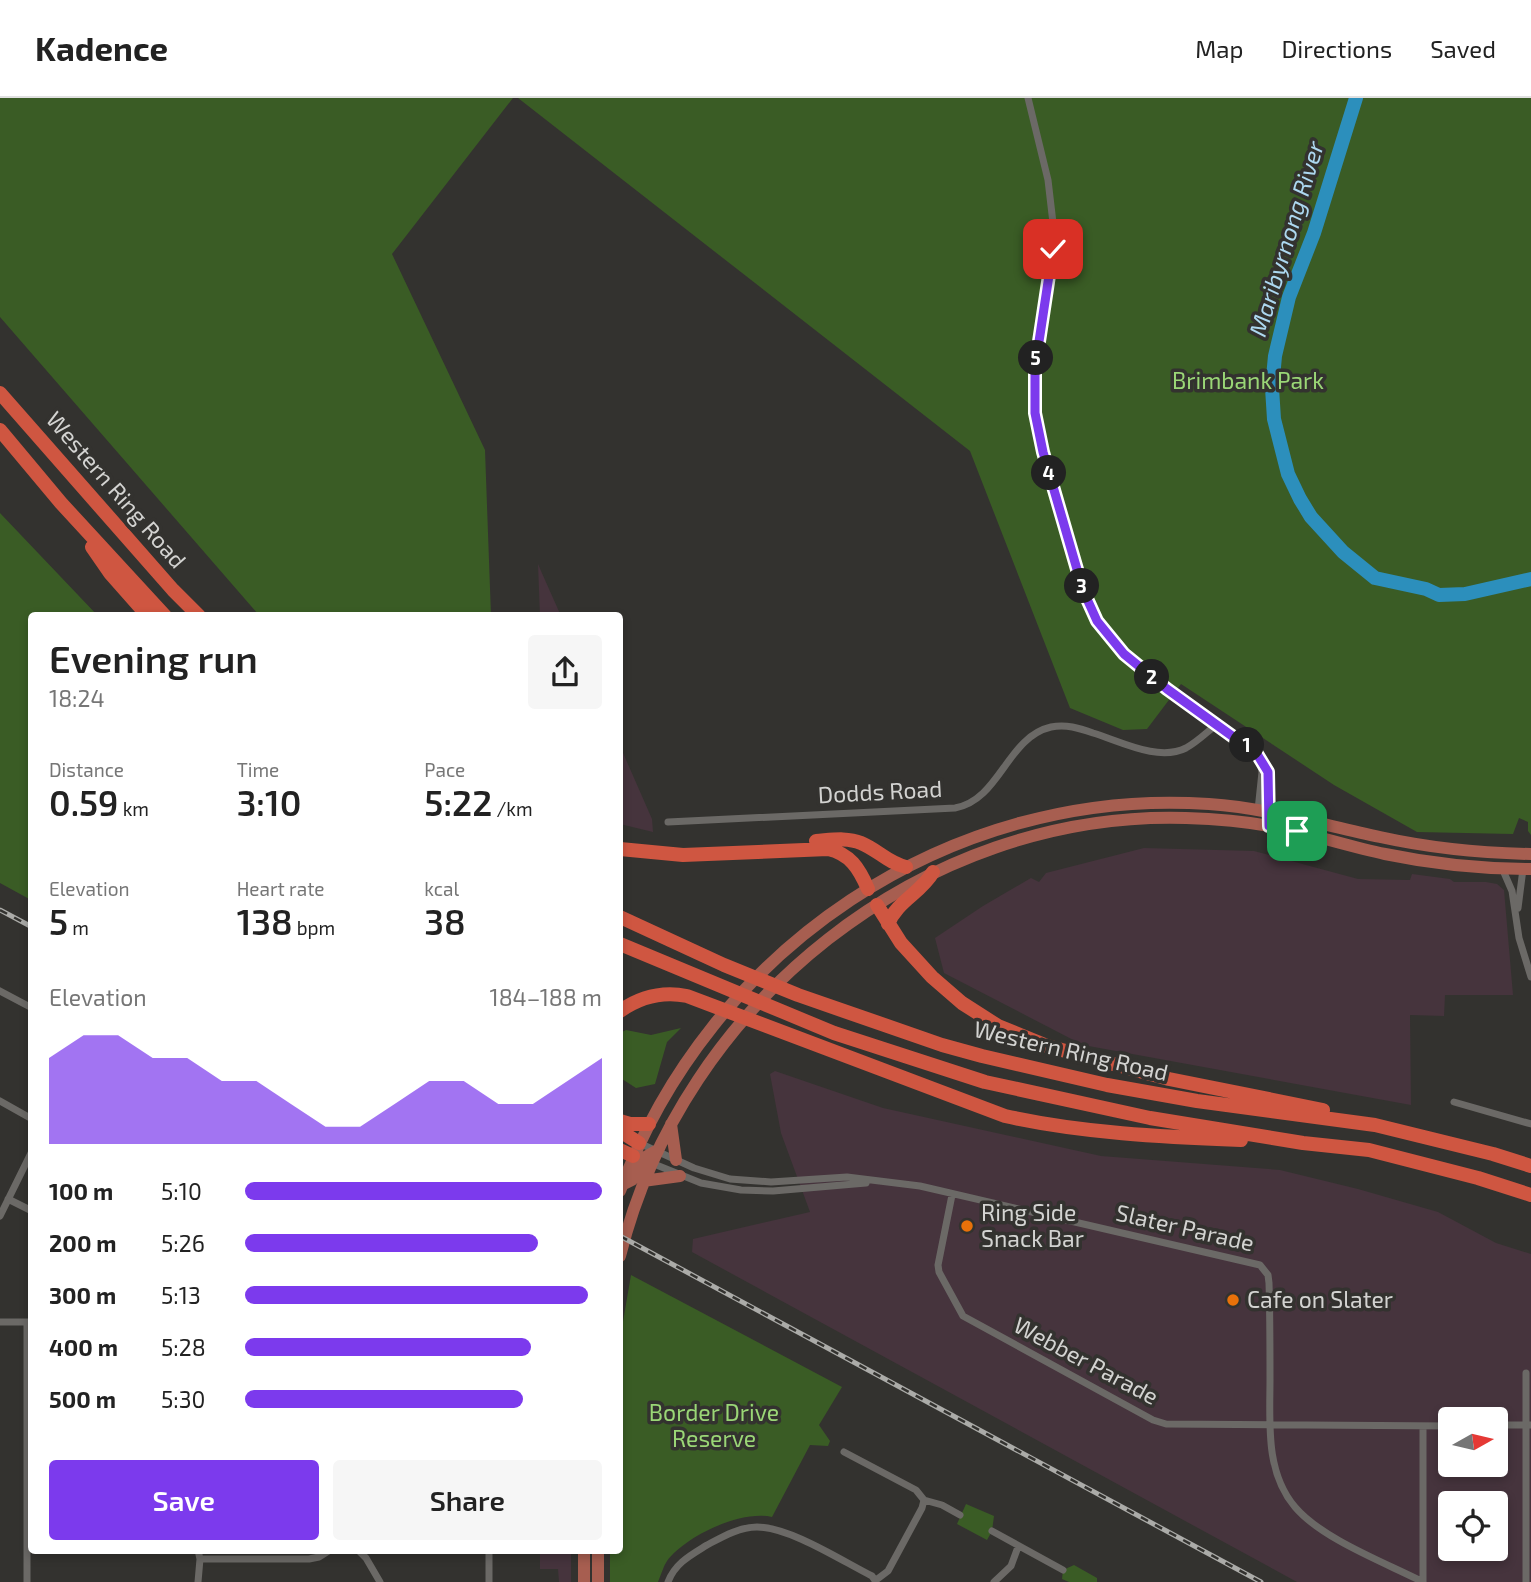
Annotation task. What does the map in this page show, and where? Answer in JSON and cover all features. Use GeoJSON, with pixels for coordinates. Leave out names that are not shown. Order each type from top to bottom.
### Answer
{"type":"FeatureCollection","features":[{"type":"Feature","properties":{"kind":"highway","name":"Western Ring Road"},"geometry":{"type":"LineString","coordinates":[[0,393],[195,612]]}},
{"type":"Feature","properties":{"kind":"highway","name":"Western Ring Road"},"geometry":{"type":"LineString","coordinates":[[0,430],[61,503],[161,612]]}},
{"type":"Feature","properties":{"kind":"highway"},"geometry":{"type":"LineString","coordinates":[[61,503],[110,573],[144,612]]}},
{"type":"Feature","properties":{"kind":"highway"},"geometry":{"type":"LineString","coordinates":[[731,853],[802,842],[848,840],[864,844],[893,864],[906,867]]}},
{"type":"Feature","properties":{"kind":"highway"},"geometry":{"type":"LineString","coordinates":[[623,849],[662,854],[817,849],[837,851],[855,864],[868,889]]}},
{"type":"Feature","properties":{"kind":"highway"},"geometry":{"type":"LineString","coordinates":[[888,924],[895,910],[925,886],[933,872]]}},
{"type":"Feature","properties":{"kind":"highway"},"geometry":{"type":"LineString","coordinates":[[877,905],[909,953],[943,988],[986,1018],[1023,1037],[1060,1050],[1169,1079],[1305,1106],[1375,1125]]}},
{"type":"Feature","properties":{"kind":"highway","name":"Western Ring Road"},"geometry":{"type":"LineString","coordinates":[[623,918],[724,965],[798,995],[982,1056],[1085,1081],[1197,1101],[1375,1125],[1531,1166]]}},
{"type":"Feature","properties":{"kind":"highway","name":"Western Ring Road"},"geometry":{"type":"LineString","coordinates":[[623,945],[834,1033],[985,1082],[1150,1118],[1303,1143],[1369,1150],[1415,1160],[1531,1195]]}},
{"type":"Feature","properties":{"kind":"highway"},"geometry":{"type":"LineString","coordinates":[[623,1009],[652,996],[678,994],[695,997],[988,1111],[1022,1120],[1189,1138],[1303,1143]]}},
{"type":"Feature","properties":{"kind":"highway"},"geometry":{"type":"LineString","coordinates":[[623,1122],[649,1124]]}},
{"type":"Feature","properties":{"kind":"highway"},"geometry":{"type":"LineString","coordinates":[[623,1135],[640,1154]]}},
{"type":"Feature","properties":{"kind":"main road"},"geometry":{"type":"LineString","coordinates":[[623,1184],[640,1154],[649,1124],[678,1073],[711,1026],[769,964],[809,929],[868,889],[937,852],[1000,829],[1069,812],[1132,804],[1184,802],[1264,810],[1402,842],[1461,850],[1524,853]]}},
{"type":"Feature","properties":{"kind":"main road"},"geometry":{"type":"LineString","coordinates":[[1264,810],[1269,826]]}},
{"type":"Feature","properties":{"kind":"main road"},"geometry":{"type":"LineString","coordinates":[[640,1154],[671,1124],[692,1087],[730,1034],[788,972],[831,937],[877,905],[933,872],[1008,843],[1101,822],[1187,818],[1269,826],[1412,859],[1502,869],[1527,869]]}},
{"type":"Feature","properties":{"kind":"main road"},"geometry":{"type":"LineString","coordinates":[[1524,853],[1517,860],[1527,869]]}},
{"type":"Feature","properties":{"kind":"main road"},"geometry":{"type":"LineString","coordinates":[[868,889],[877,905]]}},
{"type":"Feature","properties":{"kind":"main road"},"geometry":{"type":"LineString","coordinates":[[671,1124],[676,1160]]}},
{"type":"Feature","properties":{"kind":"main road"},"geometry":{"type":"LineString","coordinates":[[623,1245],[643,1181],[640,1154]]}},
{"type":"Feature","properties":{"kind":"main road"},"geometry":{"type":"LineString","coordinates":[[643,1181],[680,1176]]}},
{"type":"Feature","properties":{"kind":"main road"},"geometry":{"type":"LineString","coordinates":[[584,1554],[584,1582]]}},
{"type":"Feature","properties":{"kind":"main road"},"geometry":{"type":"LineString","coordinates":[[598,1554],[598,1582]]}},
{"type":"Feature","properties":{"kind":"street"},"geometry":{"type":"LineString","coordinates":[[1028,98],[1048,180],[1054,223],[1052,265],[1035,368],[1035,413],[1043,452],[1077,574],[1097,621],[1114,644],[1136,665],[1257,754],[1268,772],[1264,810]]}},
{"type":"Feature","properties":{"kind":"street","name":"Dodds Road"},"geometry":{"type":"LineString","coordinates":[[668,822],[955,808],[971,802],[985,791],[1021,745],[1043,730],[1075,726],[1147,750],[1163,752],[1182,750],[1216,725]]}},
{"type":"Feature","properties":{"kind":"street"},"geometry":{"type":"LineString","coordinates":[[1502,869],[1512,891],[1519,938],[1531,977]]}},
{"type":"Feature","properties":{"kind":"street"},"geometry":{"type":"LineString","coordinates":[[1517,915],[1527,869]]}},
{"type":"Feature","properties":{"kind":"street"},"geometry":{"type":"LineString","coordinates":[[0,991],[28,1006]]}},
{"type":"Feature","properties":{"kind":"street"},"geometry":{"type":"LineString","coordinates":[[0,1101],[28,1117]]}},
{"type":"Feature","properties":{"kind":"street"},"geometry":{"type":"LineString","coordinates":[[1454,1102],[1531,1124]]}},
{"type":"Feature","properties":{"kind":"street","name":"Slater Parade"},"geometry":{"type":"LineString","coordinates":[[640,1154],[676,1160],[701,1171],[740,1180],[771,1182],[847,1177],[920,1186],[1260,1265],[1268,1275],[1269,1283],[1270,1425],[1276,1471],[1282,1489],[1296,1508],[1331,1535],[1423,1582]]}},
{"type":"Feature","properties":{"kind":"street","name":"Slater Parade"},"geometry":{"type":"LineString","coordinates":[[640,1154],[680,1176],[721,1187],[753,1191],[874,1181]]}},
{"type":"Feature","properties":{"kind":"street"},"geometry":{"type":"LineString","coordinates":[[0,1216],[28,1160]]}},
{"type":"Feature","properties":{"kind":"street","name":"Webber Parade"},"geometry":{"type":"LineString","coordinates":[[952,1195],[938,1265],[939,1272],[963,1316],[1153,1420],[1166,1424],[1438,1426]]}},
{"type":"Feature","properties":{"kind":"street"},"geometry":{"type":"LineString","coordinates":[[8,1199],[28,1209]]}},
{"type":"Feature","properties":{"kind":"street"},"geometry":{"type":"LineString","coordinates":[[0,1322],[28,1322]]}},
{"type":"Feature","properties":{"kind":"street"},"geometry":{"type":"LineString","coordinates":[[1526,1373],[1529,1425],[1526,1582]]}},
{"type":"Feature","properties":{"kind":"street"},"geometry":{"type":"LineString","coordinates":[[1508,1425],[1529,1425]]}},
{"type":"Feature","properties":{"kind":"street"},"geometry":{"type":"LineString","coordinates":[[1423,1427],[1423,1582]]}},
{"type":"Feature","properties":{"kind":"street"},"geometry":{"type":"LineString","coordinates":[[844,1452],[916,1490],[924,1500],[942,1504],[960,1515]]}},
{"type":"Feature","properties":{"kind":"street"},"geometry":{"type":"LineString","coordinates":[[668,1582],[688,1556],[725,1535],[758,1527],[792,1535],[876,1581],[888,1571],[924,1500]]}},
{"type":"Feature","properties":{"kind":"street"},"geometry":{"type":"LineString","coordinates":[[27,1582],[28,1530]]}},
{"type":"Feature","properties":{"kind":"street"},"geometry":{"type":"LineString","coordinates":[[992,1531],[1063,1570]]}},
{"type":"Feature","properties":{"kind":"street"},"geometry":{"type":"LineString","coordinates":[[994,1582],[1012,1566],[1018,1547]]}},
{"type":"Feature","properties":{"kind":"street"},"geometry":{"type":"LineString","coordinates":[[198,1582],[199,1555],[309,1559],[324,1554]]}},
{"type":"Feature","properties":{"kind":"street"},"geometry":{"type":"LineString","coordinates":[[362,1554],[380,1582]]}},
{"type":"Feature","properties":{"kind":"street"},"geometry":{"type":"LineString","coordinates":[[489,1554],[489,1582]]}},
{"type":"Feature","properties":{"kind":"shaded area"},"geometry":{"type":"Polygon","coordinates":[[[538,564],[559,612],[540,612],[538,564]]]}},
{"type":"Feature","properties":{"kind":"shaded area"},"geometry":{"type":"Polygon","coordinates":[[[623,753],[652,819],[653,832],[623,825],[623,753]]]}},
{"type":"Feature","properties":{"kind":"shaded area"},"geometry":{"type":"Polygon","coordinates":[[[1144,848],[1254,851],[1358,879],[1410,880],[1412,874],[1450,879],[1454,882],[1497,884],[1504,890],[1513,995],[1445,995],[1444,1016],[1410,1015],[1411,1105],[1083,1045],[944,973],[935,938],[983,906],[1031,878],[1039,882],[1046,873],[1144,848]]]}},
{"type":"Feature","properties":{"kind":"shaded area"},"geometry":{"type":"Polygon","coordinates":[[[775,1071],[883,1108],[1101,1156],[1280,1170],[1438,1212],[1496,1243],[1531,1254],[1531,1582],[1297,1582],[692,1252],[693,1239],[810,1212],[781,1133],[770,1074],[775,1071]]]}},
{"type":"Feature","properties":{"kind":"shaded area"},"geometry":{"type":"Polygon","coordinates":[[[540,1554],[571,1554],[571,1582],[559,1582],[558,1569],[540,1569],[540,1554]]]}},
{"type":"Feature","properties":{"kind":"green space"},"geometry":{"type":"Polygon","coordinates":[[[0,98],[513,98],[392,254],[485,450],[491,612],[256,612],[0,317],[0,98]]]}},
{"type":"Feature","properties":{"kind":"green space","name":"Brimbank Park"},"geometry":{"type":"Polygon","coordinates":[[[518,98],[1531,98],[1531,835],[1528,822],[1519,818],[1513,834],[1417,832],[1334,785],[1181,684],[1147,729],[1123,730],[1070,708],[970,451],[518,98]]]}},
{"type":"Feature","properties":{"kind":"green space"},"geometry":{"type":"Polygon","coordinates":[[[0,513],[94,612],[28,612],[28,898],[0,883],[0,513]]]}},
{"type":"Feature","properties":{"kind":"green space"},"geometry":{"type":"Polygon","coordinates":[[[681,1028],[667,1042],[655,1084],[636,1088],[623,1080],[623,1032],[651,1035],[681,1028]]]}},
{"type":"Feature","properties":{"kind":"green space","name":"Border Drive Reserve"},"geometry":{"type":"Polygon","coordinates":[[[631,1275],[842,1387],[819,1425],[830,1441],[828,1446],[810,1445],[772,1517],[745,1517],[700,1534],[667,1561],[658,1582],[610,1582],[610,1554],[623,1554],[623,1322],[631,1275]]]}},
{"type":"Feature","properties":{"kind":"green space"},"geometry":{"type":"Polygon","coordinates":[[[966,1504],[994,1516],[992,1531],[987,1540],[957,1524],[966,1504]]]}},
{"type":"Feature","properties":{"kind":"green space"},"geometry":{"type":"Polygon","coordinates":[[[1074,1565],[1097,1578],[1097,1582],[1069,1582],[1062,1579],[1063,1570],[1074,1565]]]}},
{"type":"Feature","properties":{"kind":"waterway","name":"Maribyrnong River"},"geometry":{"type":"LineString","coordinates":[[1356,98],[1314,233],[1289,297],[1275,356],[1272,388],[1274,419],[1288,474],[1311,517],[1343,552],[1375,578],[1426,589],[1439,595],[1465,594],[1531,579]]}},
{"type":"Feature","properties":{"kind":"railway"},"geometry":{"type":"LineString","coordinates":[[0,910],[28,925]]}},
{"type":"Feature","properties":{"kind":"railway"},"geometry":{"type":"LineString","coordinates":[[623,1238],[1261,1582]]}},
{"type":"Feature","properties":{"kind":"place","name":"Ring Side Snack Bar"},"geometry":{"type":"Point","coordinates":[967,1226]}},
{"type":"Feature","properties":{"kind":"place","name":"Cafe on Slater"},"geometry":{"type":"Point","coordinates":[1233,1300]}},
{"type":"Feature","properties":{"kind":"route"},"geometry":{"type":"LineString","coordinates":[[1053,249],[1035,368],[1035,413],[1043,452],[1083,590],[1097,621],[1124,654],[1203,717],[1257,754],[1268,772],[1269,826],[1297,831]]}}]}
